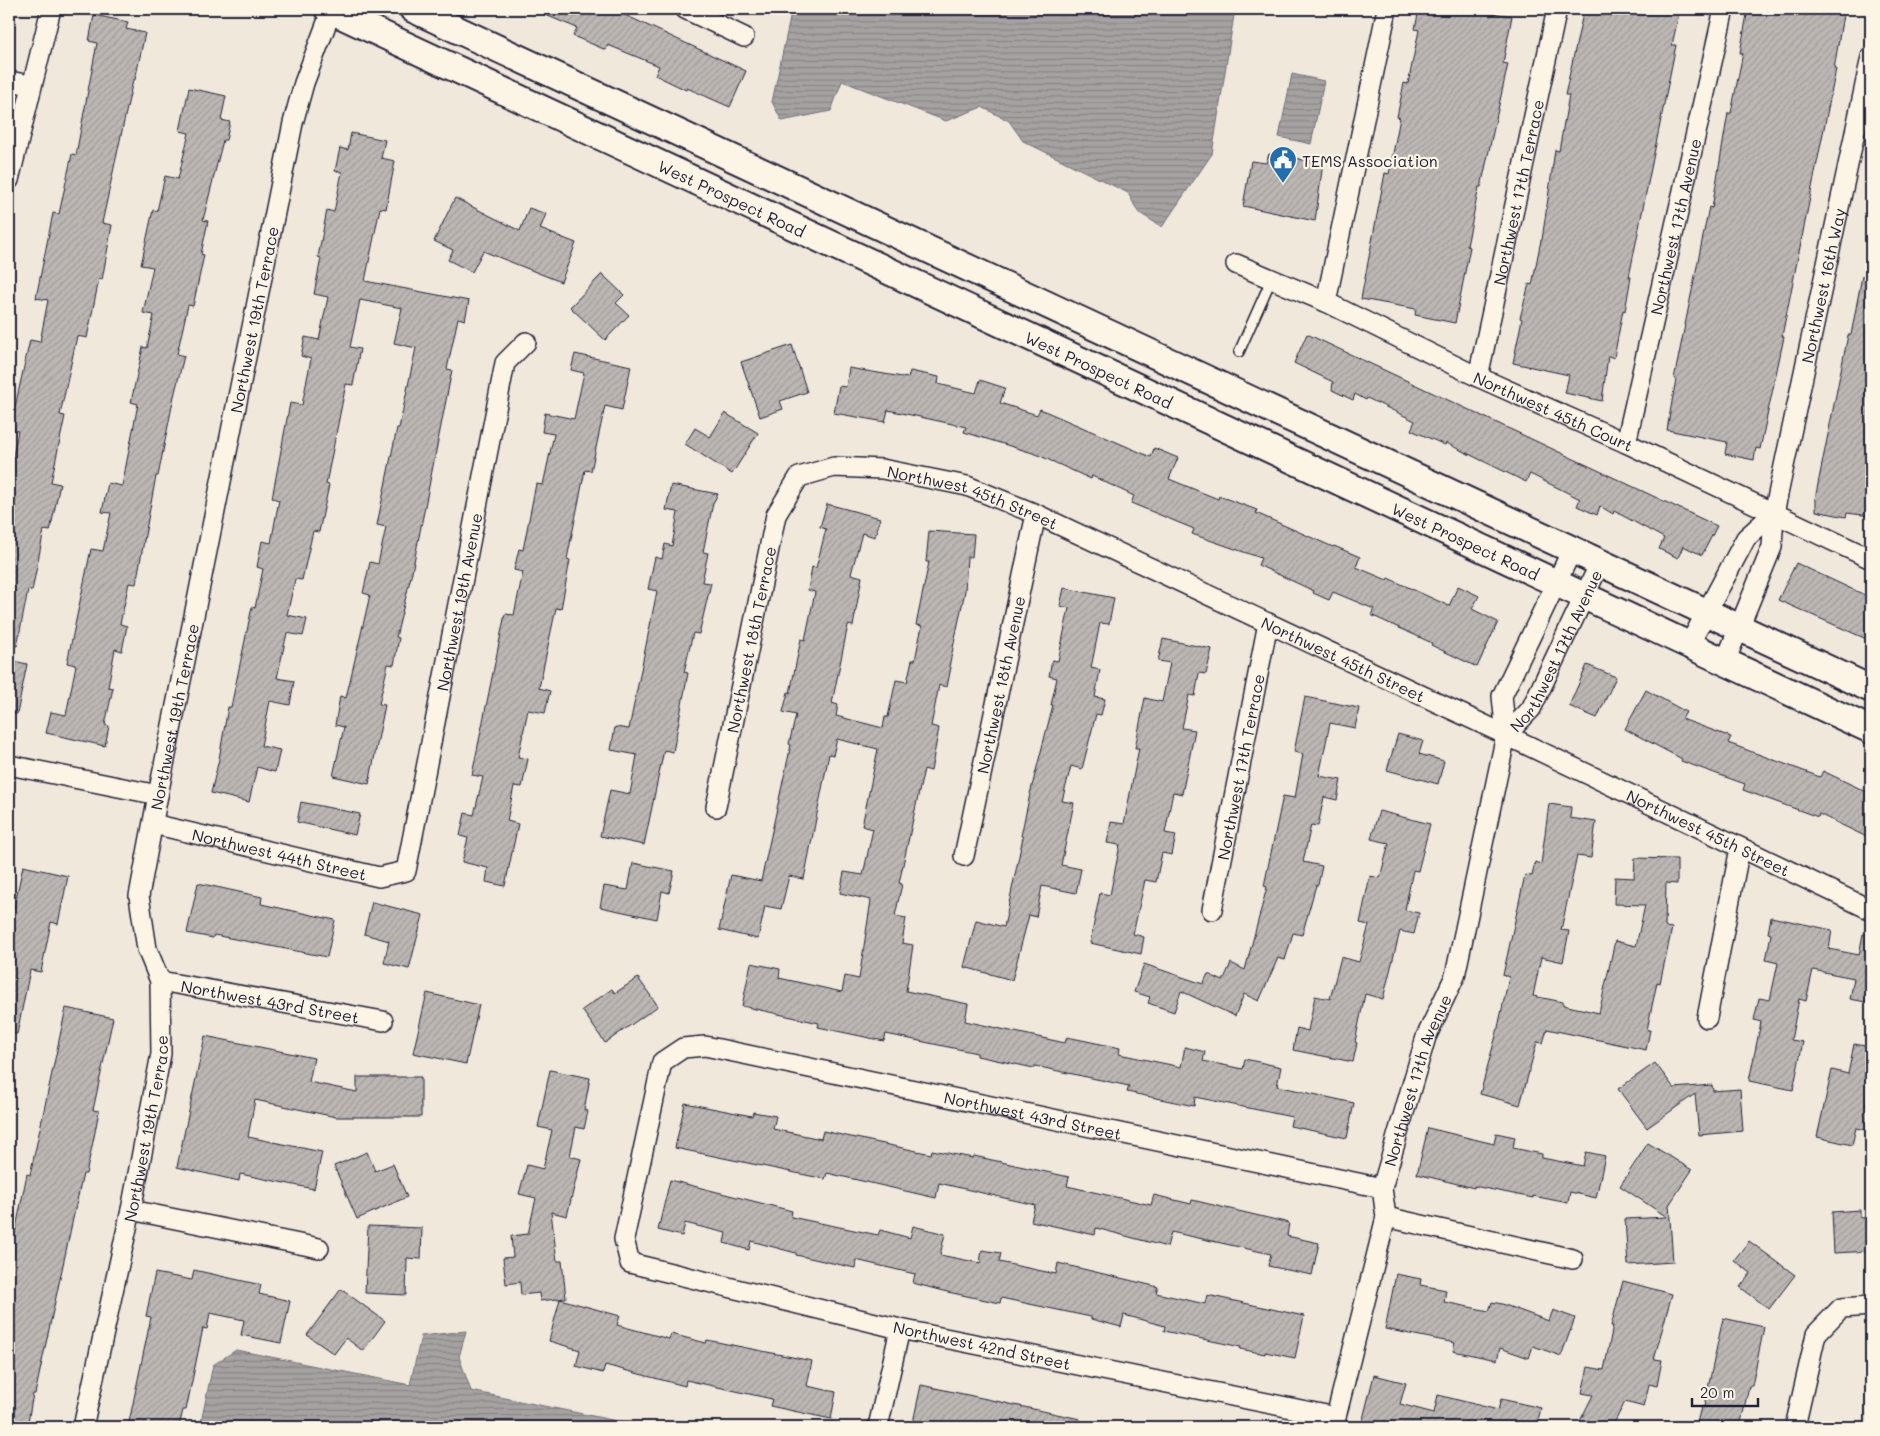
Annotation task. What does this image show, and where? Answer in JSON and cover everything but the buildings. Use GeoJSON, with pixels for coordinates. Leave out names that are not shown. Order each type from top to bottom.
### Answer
{"type":"FeatureCollection","features":[{"type":"Feature","properties":{"kind":"main road","name":"West Prospect Road"},"geometry":{"type":"LineString","coordinates":[[330,9],[1871,730]]}},
{"type":"Feature","properties":{"kind":"main road"},"geometry":{"type":"LineString","coordinates":[[413,9],[1871,689]]}},
{"type":"Feature","properties":{"kind":"street"},"geometry":{"type":"LineString","coordinates":[[9,180],[51,9]]}},
{"type":"Feature","properties":{"kind":"street","name":"Northwest 19th Terrace"},"geometry":{"type":"LineString","coordinates":[[83,1427],[131,1210],[162,1054],[160,981],[147,949],[139,896],[293,123],[304,83],[330,9]]}},
{"type":"Feature","properties":{"kind":"street"},"geometry":{"type":"LineString","coordinates":[[685,9],[744,36]]}},
{"type":"Feature","properties":{"kind":"street"},"geometry":{"type":"LineString","coordinates":[[1326,302],[1386,9]]}},
{"type":"Feature","properties":{"kind":"street","name":"Northwest 17th Terrace"},"geometry":{"type":"LineString","coordinates":[[1478,376],[1558,9]]}},
{"type":"Feature","properties":{"kind":"street","name":"Northwest 17th Avenue"},"geometry":{"type":"LineString","coordinates":[[1626,442],[1724,9]]}},
{"type":"Feature","properties":{"kind":"street","name":"Northwest 16th Way"},"geometry":{"type":"LineString","coordinates":[[1725,662],[1772,547],[1774,513],[1871,57]]}},
{"type":"Feature","properties":{"kind":"street"},"geometry":{"type":"LineString","coordinates":[[9,81],[31,85]]}},
{"type":"Feature","properties":{"kind":"street","name":"Northwest 45th Court"},"geometry":{"type":"LineString","coordinates":[[1236,264],[1326,302],[1478,376],[1626,442],[1871,559]]}},
{"type":"Feature","properties":{"kind":"street","name":"Northwest 19th Avenue"},"geometry":{"type":"LineString","coordinates":[[406,871],[505,363],[526,342]]}},
{"type":"Feature","properties":{"kind":"street","name":"Northwest 45th Street"},"geometry":{"type":"LineString","coordinates":[[799,478],[834,467],[882,469],[967,486],[1036,514],[1506,735],[1871,910]]}},
{"type":"Feature","properties":{"kind":"street","name":"Northwest 18th Terrace"},"geometry":{"type":"LineString","coordinates":[[716,806],[776,515],[799,478]]}},
{"type":"Feature","properties":{"kind":"street"},"geometry":{"type":"LineString","coordinates":[[1689,645],[1746,538],[1774,513]]}},
{"type":"Feature","properties":{"kind":"street","name":"Northwest 18th Avenue"},"geometry":{"type":"LineString","coordinates":[[964,856],[1036,514]]}},
{"type":"Feature","properties":{"kind":"street","name":"Northwest 17th Avenue"},"geometry":{"type":"LineString","coordinates":[[1336,1422],[1386,1217],[1382,1188],[1426,1037],[1455,976],[1506,735],[1502,696],[1572,550]]}},
{"type":"Feature","properties":{"kind":"street","name":"Northwest 17th Avenue"},"geometry":{"type":"LineString","coordinates":[[1506,735],[1531,709],[1600,563]]}},
{"type":"Feature","properties":{"kind":"street","name":"Northwest 17th Terrace"},"geometry":{"type":"LineString","coordinates":[[1212,910],[1268,623]]}},
{"type":"Feature","properties":{"kind":"street"},"geometry":{"type":"LineString","coordinates":[[9,765],[158,795]]}},
{"type":"Feature","properties":{"kind":"street","name":"Northwest 44th Street"},"geometry":{"type":"LineString","coordinates":[[153,824],[379,877],[406,871]]}},
{"type":"Feature","properties":{"kind":"street"},"geometry":{"type":"LineString","coordinates":[[1707,1018],[1740,848]]}},
{"type":"Feature","properties":{"kind":"street","name":"Northwest 43rd Street"},"geometry":{"type":"LineString","coordinates":[[160,981],[383,1021]]}},
{"type":"Feature","properties":{"kind":"street","name":"Northwest 43rd Street"},"geometry":{"type":"LineString","coordinates":[[630,1263],[624,1239],[662,1062],[683,1048],[705,1046],[1382,1188]]}},
{"type":"Feature","properties":{"kind":"street"},"geometry":{"type":"LineString","coordinates":[[131,1210],[319,1248]]}},
{"type":"Feature","properties":{"kind":"street"},"geometry":{"type":"LineString","coordinates":[[1386,1217],[1573,1259]]}},
{"type":"Feature","properties":{"kind":"street","name":"Northwest 42nd Street"},"geometry":{"type":"LineString","coordinates":[[630,1263],[900,1329],[1336,1422]]}},
{"type":"Feature","properties":{"kind":"street"},"geometry":{"type":"LineString","coordinates":[[1795,1427],[1816,1334],[1841,1308],[1871,1306]]}},
{"type":"Feature","properties":{"kind":"street"},"geometry":{"type":"LineString","coordinates":[[878,1427],[900,1329]]}},
{"type":"Feature","properties":{"kind":"lane"},"geometry":{"type":"LineString","coordinates":[[1239,352],[1271,280]]}},
{"type":"Feature","properties":{"kind":"shaded area"},"geometry":{"type":"Polygon","coordinates":[[[792,9],[1235,9],[1212,154],[1162,227],[1138,212],[1128,193],[1023,141],[1009,121],[982,107],[946,121],[842,81],[831,111],[782,121],[772,102],[792,9]]]}},
{"type":"Feature","properties":{"kind":"shaded area"},"geometry":{"type":"Polygon","coordinates":[[[1292,74],[1324,81],[1311,144],[1279,137],[1292,74]]]}},
{"type":"Feature","properties":{"kind":"shaded area"},"geometry":{"type":"Polygon","coordinates":[[[466,1331],[459,1357],[471,1391],[646,1427],[200,1427],[213,1365],[236,1350],[410,1385],[421,1336],[466,1331]]]}},
{"type":"Feature","properties":{"kind":"place","name":"TEMS Association"},"geometry":{"type":"Point","coordinates":[1283,184]}}]}
